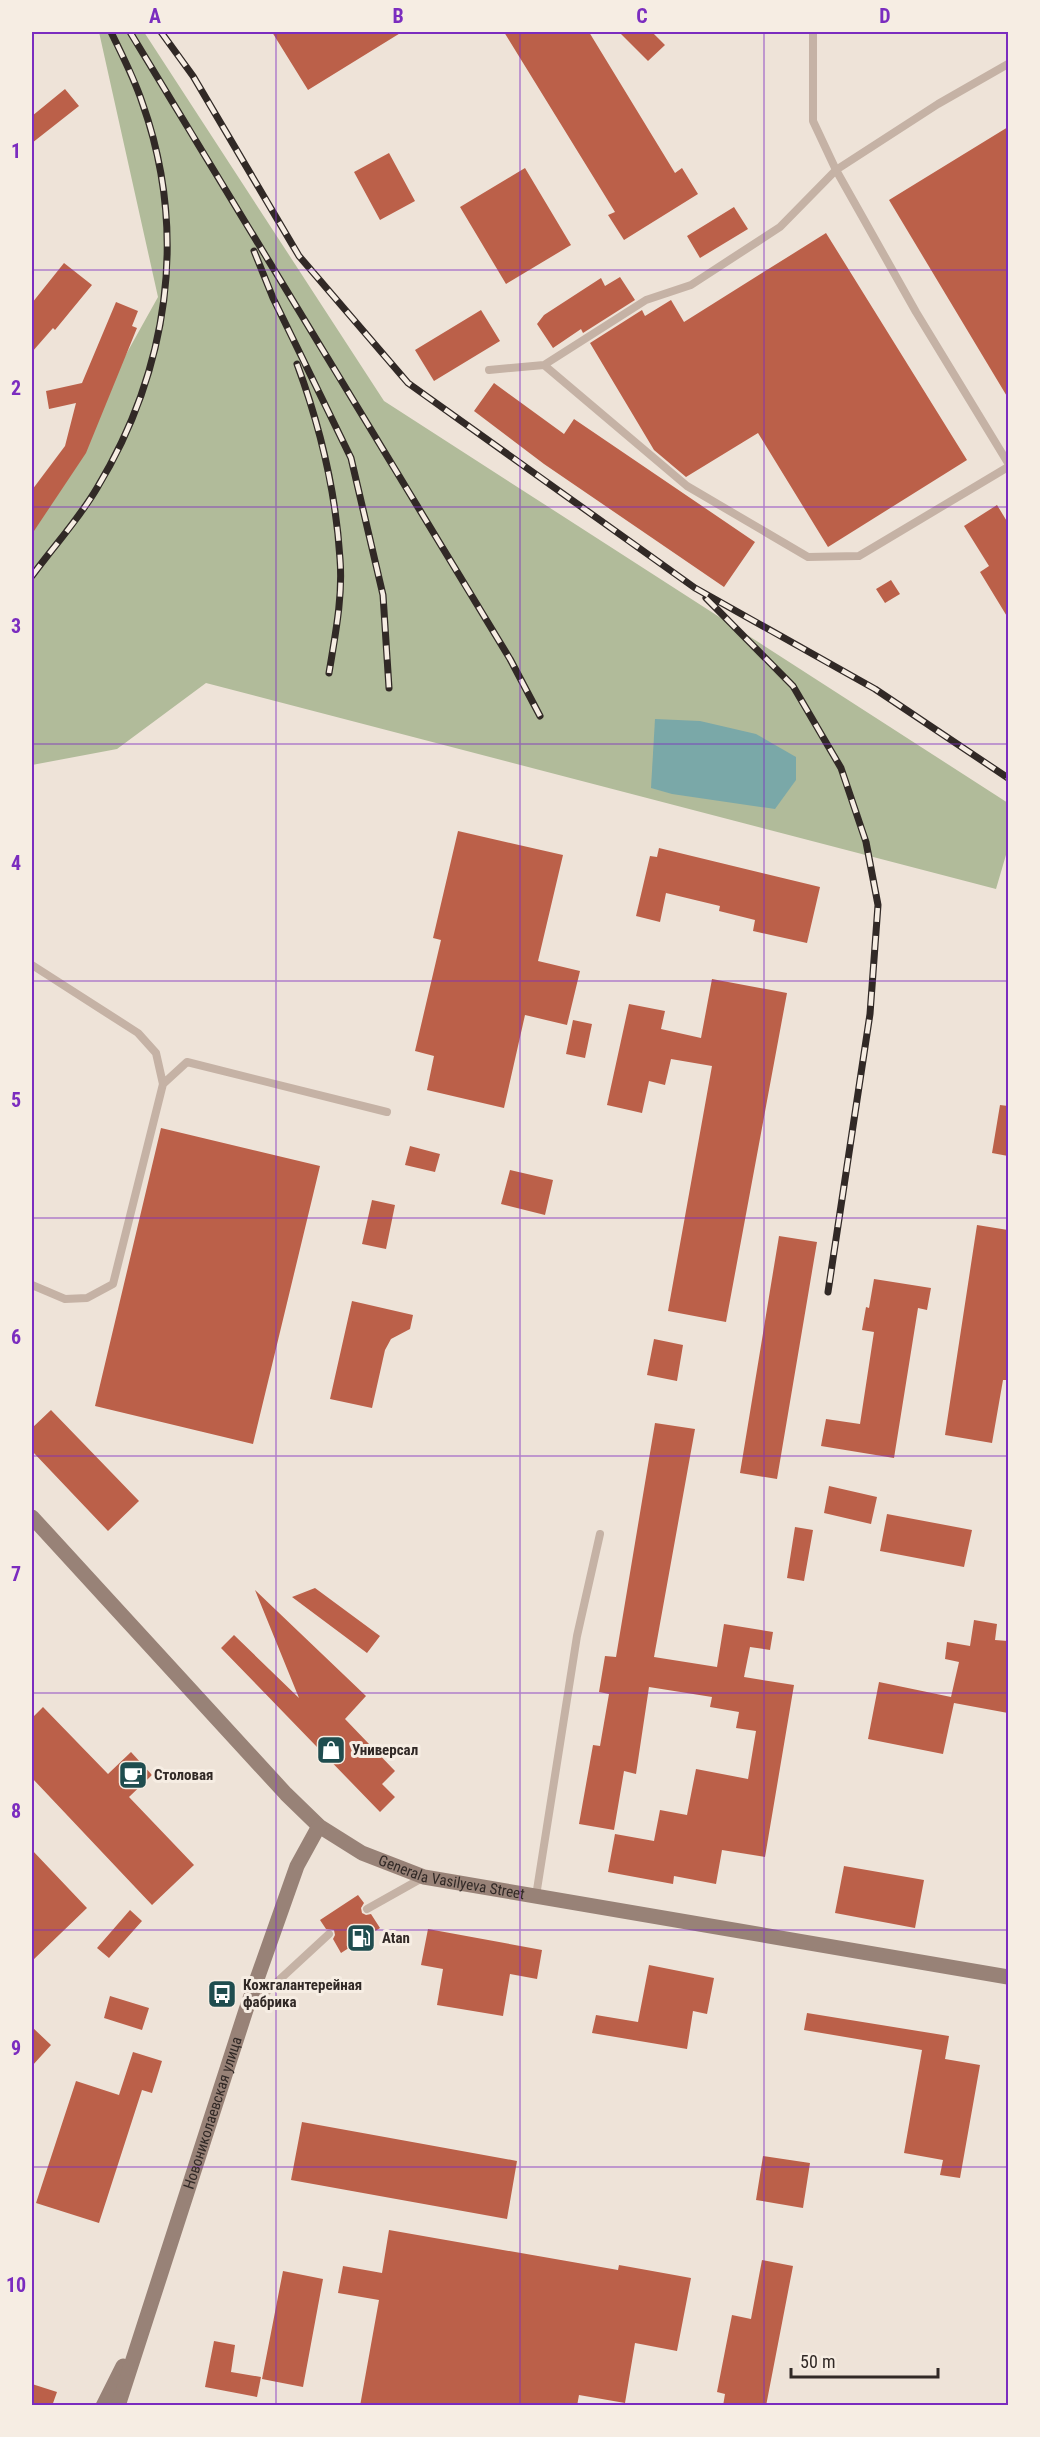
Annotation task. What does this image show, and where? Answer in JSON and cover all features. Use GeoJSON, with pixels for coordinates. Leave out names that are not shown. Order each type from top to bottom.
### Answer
{"type":"FeatureCollection","features":[{"type":"Feature","properties":{"kind":"main road","name":"Generala Vasilyeva Street"},"geometry":{"type":"LineString","coordinates":[[32,1517],[286,1794],[319,1826],[362,1854],[424,1877],[1008,1977]]}},
{"type":"Feature","properties":{"kind":"main road","name":"Новониколаевская улица"},"geometry":{"type":"LineString","coordinates":[[118,2406],[246,2010],[297,1866],[319,1826]]}},
{"type":"Feature","properties":{"kind":"main road"},"geometry":{"type":"LineString","coordinates":[[103,2406],[140,2334]]}},
{"type":"Feature","properties":{"kind":"lane"},"geometry":{"type":"LineString","coordinates":[[544,365],[687,486],[808,557],[859,556],[1008,465],[916,312],[836,170],[813,121],[813,32]]}},
{"type":"Feature","properties":{"kind":"lane"},"geometry":{"type":"LineString","coordinates":[[489,370],[544,365],[646,300],[691,285],[780,227],[836,170],[939,104],[1008,64]]}},
{"type":"Feature","properties":{"kind":"lane"},"geometry":{"type":"LineString","coordinates":[[32,965],[138,1033],[156,1053],[163,1084],[113,1284],[87,1298],[65,1299],[32,1285]]}},
{"type":"Feature","properties":{"kind":"lane"},"geometry":{"type":"LineString","coordinates":[[163,1084],[187,1062],[387,1112]]}},
{"type":"Feature","properties":{"kind":"lane"},"geometry":{"type":"LineString","coordinates":[[536,1896],[577,1636],[600,1534]]}},
{"type":"Feature","properties":{"kind":"lane"},"geometry":{"type":"LineString","coordinates":[[367,1909],[424,1877]]}},
{"type":"Feature","properties":{"kind":"lane"},"geometry":{"type":"LineString","coordinates":[[246,2010],[329,1934]]}},
{"type":"Feature","properties":{"kind":"green space"},"geometry":{"type":"Polygon","coordinates":[[[99,32],[144,32],[384,401],[1008,803],[1008,848],[996,889],[206,683],[117,749],[32,765],[32,523],[158,297],[99,32]]]}},
{"type":"Feature","properties":{"kind":"water"},"geometry":{"type":"Polygon","coordinates":[[[655,719],[700,721],[756,734],[796,757],[796,780],[775,809],[672,794],[651,788],[655,719]]]}},
{"type":"Feature","properties":{"kind":"building"},"geometry":{"type":"Polygon","coordinates":[[[272,32],[402,32],[308,90],[272,32]]]}},
{"type":"Feature","properties":{"kind":"building"},"geometry":{"type":"Polygon","coordinates":[[[504,32],[589,32],[675,173],[682,168],[698,194],[624,240],[608,215],[615,212],[504,32]]]}},
{"type":"Feature","properties":{"kind":"building"},"geometry":{"type":"Polygon","coordinates":[[[619,32],[652,32],[665,45],[648,61],[619,32]]]}},
{"type":"Feature","properties":{"kind":"building"},"geometry":{"type":"Polygon","coordinates":[[[65,89],[79,106],[32,143],[32,116],[65,89]]]}},
{"type":"Feature","properties":{"kind":"building"},"geometry":{"type":"Polygon","coordinates":[[[1008,127],[1008,398],[889,200],[1008,127]]]}},
{"type":"Feature","properties":{"kind":"building"},"geometry":{"type":"Polygon","coordinates":[[[389,153],[415,201],[380,220],[354,172],[389,153]]]}},
{"type":"Feature","properties":{"kind":"building"},"geometry":{"type":"Polygon","coordinates":[[[525,168],[571,245],[506,284],[460,207],[525,168]]]}},
{"type":"Feature","properties":{"kind":"building"},"geometry":{"type":"Polygon","coordinates":[[[734,207],[748,229],[700,258],[687,236],[734,207]]]}},
{"type":"Feature","properties":{"kind":"building"},"geometry":{"type":"Polygon","coordinates":[[[826,233],[967,460],[828,547],[758,433],[686,477],[654,450],[590,343],[642,310],[645,316],[671,300],[684,322],[826,233]]]}},
{"type":"Feature","properties":{"kind":"building"},"geometry":{"type":"Polygon","coordinates":[[[64,263],[92,285],[55,330],[53,328],[32,352],[32,303],[64,263]]]}},
{"type":"Feature","properties":{"kind":"building"},"geometry":{"type":"Polygon","coordinates":[[[620,277],[635,300],[583,333],[581,329],[553,348],[537,324],[544,315],[601,278],[605,286],[620,277]]]}},
{"type":"Feature","properties":{"kind":"building"},"geometry":{"type":"Polygon","coordinates":[[[116,302],[138,311],[132,326],[137,328],[86,453],[32,534],[32,490],[65,446],[76,403],[49,409],[46,391],[82,383],[116,302]]]}},
{"type":"Feature","properties":{"kind":"building"},"geometry":{"type":"Polygon","coordinates":[[[481,310],[500,341],[434,381],[415,350],[481,310]]]}},
{"type":"Feature","properties":{"kind":"building"},"geometry":{"type":"Polygon","coordinates":[[[494,383],[564,434],[574,419],[755,542],[724,587],[544,464],[474,411],[494,383]]]}},
{"type":"Feature","properties":{"kind":"building"},"geometry":{"type":"Polygon","coordinates":[[[997,505],[1008,523],[1008,618],[980,572],[989,566],[964,526],[997,505]]]}},
{"type":"Feature","properties":{"kind":"building"},"geometry":{"type":"Polygon","coordinates":[[[891,580],[900,594],[885,603],[876,589],[891,580]]]}},
{"type":"Feature","properties":{"kind":"building"},"geometry":{"type":"Polygon","coordinates":[[[458,831],[563,855],[538,961],[580,971],[567,1025],[525,1015],[504,1108],[427,1090],[434,1056],[415,1051],[441,940],[433,938],[458,831]]]}},
{"type":"Feature","properties":{"kind":"building"},"geometry":{"type":"Polygon","coordinates":[[[659,848],[820,887],[807,943],[753,931],[755,920],[719,911],[720,906],[666,893],[660,922],[636,916],[650,856],[657,857],[659,848]]]}},
{"type":"Feature","properties":{"kind":"building"},"geometry":{"type":"Polygon","coordinates":[[[712,979],[787,993],[726,1322],[668,1311],[712,1066],[671,1059],[665,1085],[649,1081],[642,1113],[607,1105],[629,1004],[665,1011],[661,1029],[701,1038],[712,979]]]}},
{"type":"Feature","properties":{"kind":"building"},"geometry":{"type":"Polygon","coordinates":[[[573,1020],[592,1024],[585,1058],[566,1054],[573,1020]]]}},
{"type":"Feature","properties":{"kind":"building"},"geometry":{"type":"Polygon","coordinates":[[[1000,1105],[1008,1106],[1008,1156],[992,1153],[1000,1105]]]}},
{"type":"Feature","properties":{"kind":"building"},"geometry":{"type":"Polygon","coordinates":[[[161,1128],[320,1166],[253,1444],[95,1406],[161,1128]]]}},
{"type":"Feature","properties":{"kind":"building"},"geometry":{"type":"Polygon","coordinates":[[[410,1146],[440,1154],[435,1172],[405,1165],[410,1146]]]}},
{"type":"Feature","properties":{"kind":"building"},"geometry":{"type":"Polygon","coordinates":[[[510,1170],[553,1180],[545,1215],[501,1204],[510,1170]]]}},
{"type":"Feature","properties":{"kind":"building"},"geometry":{"type":"Polygon","coordinates":[[[372,1200],[395,1205],[386,1249],[362,1244],[372,1200]]]}},
{"type":"Feature","properties":{"kind":"building"},"geometry":{"type":"Polygon","coordinates":[[[977,1225],[1008,1230],[1008,1380],[1003,1380],[992,1443],[945,1435],[977,1225]]]}},
{"type":"Feature","properties":{"kind":"building"},"geometry":{"type":"Polygon","coordinates":[[[779,1236],[817,1242],[777,1479],[740,1473],[779,1236]]]}},
{"type":"Feature","properties":{"kind":"building"},"geometry":{"type":"Polygon","coordinates":[[[874,1279],[931,1288],[927,1310],[918,1308],[894,1458],[821,1446],[826,1419],[860,1424],[874,1332],[862,1330],[874,1279]]]}},
{"type":"Feature","properties":{"kind":"building"},"geometry":{"type":"Polygon","coordinates":[[[352,1301],[413,1315],[410,1329],[391,1339],[385,1350],[372,1408],[330,1399],[352,1301]]]}},
{"type":"Feature","properties":{"kind":"building"},"geometry":{"type":"Polygon","coordinates":[[[654,1339],[683,1345],[677,1381],[647,1375],[654,1339]]]}},
{"type":"Feature","properties":{"kind":"building"},"geometry":{"type":"Polygon","coordinates":[[[51,1410],[139,1501],[108,1531],[32,1451],[32,1428],[51,1410]]]}},
{"type":"Feature","properties":{"kind":"building"},"geometry":{"type":"Polygon","coordinates":[[[655,1423],[695,1429],[654,1657],[717,1667],[724,1624],[773,1632],[770,1650],[750,1647],[744,1677],[794,1685],[765,1857],[722,1850],[716,1884],[674,1876],[673,1884],[608,1872],[615,1834],[654,1841],[660,1810],[687,1815],[696,1769],[748,1779],[756,1731],[736,1728],[739,1712],[710,1707],[712,1697],[649,1687],[636,1774],[624,1771],[614,1830],[579,1824],[593,1745],[600,1746],[609,1694],[599,1692],[605,1656],[616,1657],[655,1423]]]}},
{"type":"Feature","properties":{"kind":"building"},"geometry":{"type":"Polygon","coordinates":[[[829,1486],[877,1497],[871,1524],[824,1513],[829,1486]]]}},
{"type":"Feature","properties":{"kind":"building"},"geometry":{"type":"Polygon","coordinates":[[[887,1514],[972,1530],[964,1567],[880,1551],[887,1514]]]}},
{"type":"Feature","properties":{"kind":"building"},"geometry":{"type":"Polygon","coordinates":[[[795,1527],[813,1530],[804,1581],[787,1578],[795,1527]]]}},
{"type":"Feature","properties":{"kind":"building"},"geometry":{"type":"Polygon","coordinates":[[[315,1588],[380,1636],[367,1653],[292,1597],[315,1588]]]}},
{"type":"Feature","properties":{"kind":"building"},"geometry":{"type":"Polygon","coordinates":[[[255,1590],[366,1696],[345,1719],[395,1771],[382,1784],[395,1797],[380,1812],[221,1648],[234,1635],[299,1698],[255,1590]]]}},
{"type":"Feature","properties":{"kind":"building"},"geometry":{"type":"Polygon","coordinates":[[[974,1620],[997,1624],[995,1640],[1008,1641],[1008,1713],[954,1703],[943,1754],[868,1739],[879,1682],[951,1697],[959,1662],[945,1659],[947,1642],[970,1646],[974,1620]]]}},
{"type":"Feature","properties":{"kind":"building"},"geometry":{"type":"Polygon","coordinates":[[[43,1707],[108,1774],[131,1752],[152,1775],[129,1797],[194,1865],[152,1905],[32,1778],[32,1718],[43,1707]]]}},
{"type":"Feature","properties":{"kind":"building"},"geometry":{"type":"Polygon","coordinates":[[[32,1850],[87,1908],[32,1961],[32,1850]]]}},
{"type":"Feature","properties":{"kind":"building"},"geometry":{"type":"Polygon","coordinates":[[[844,1866],[924,1880],[915,1928],[835,1913],[844,1866]]]}},
{"type":"Feature","properties":{"kind":"building"},"geometry":{"type":"Polygon","coordinates":[[[358,1895],[364,1903],[361,1908],[362,1913],[371,1914],[380,1928],[341,1953],[333,1939],[334,1930],[326,1929],[320,1920],[358,1895]]]}},
{"type":"Feature","properties":{"kind":"building"},"geometry":{"type":"Polygon","coordinates":[[[130,1910],[142,1921],[109,1958],[97,1948],[130,1910]]]}},
{"type":"Feature","properties":{"kind":"building"},"geometry":{"type":"Polygon","coordinates":[[[428,1929],[542,1950],[537,1979],[510,1974],[503,2016],[437,2005],[443,1969],[421,1965],[428,1929]]]}},
{"type":"Feature","properties":{"kind":"building"},"geometry":{"type":"Polygon","coordinates":[[[649,1965],[714,1978],[707,2014],[693,2011],[687,2049],[592,2033],[596,2015],[638,2022],[649,1965]]]}},
{"type":"Feature","properties":{"kind":"building"},"geometry":{"type":"Polygon","coordinates":[[[110,1996],[149,2008],[142,2030],[104,2018],[110,1996]]]}},
{"type":"Feature","properties":{"kind":"building"},"geometry":{"type":"Polygon","coordinates":[[[807,2013],[949,2036],[945,2059],[980,2065],[960,2178],[940,2175],[943,2160],[904,2153],[922,2050],[804,2030],[807,2013]]]}},
{"type":"Feature","properties":{"kind":"building"},"geometry":{"type":"Polygon","coordinates":[[[32,2027],[51,2045],[32,2066],[32,2027]]]}},
{"type":"Feature","properties":{"kind":"building"},"geometry":{"type":"Polygon","coordinates":[[[133,2052],[162,2061],[152,2093],[142,2090],[99,2223],[36,2203],[76,2081],[119,2095],[133,2052]]]}},
{"type":"Feature","properties":{"kind":"building"},"geometry":{"type":"Polygon","coordinates":[[[302,2122],[517,2161],[507,2219],[291,2180],[302,2122]]]}},
{"type":"Feature","properties":{"kind":"building"},"geometry":{"type":"Polygon","coordinates":[[[763,2156],[810,2163],[803,2208],[756,2200],[763,2156]]]}},
{"type":"Feature","properties":{"kind":"building"},"geometry":{"type":"Polygon","coordinates":[[[389,2230],[618,2270],[619,2265],[691,2278],[677,2351],[635,2343],[625,2403],[579,2395],[577,2406],[360,2406],[379,2300],[338,2293],[343,2266],[382,2273],[389,2230]]]}},
{"type":"Feature","properties":{"kind":"building"},"geometry":{"type":"Polygon","coordinates":[[[762,2260],[793,2266],[766,2406],[723,2406],[725,2394],[717,2392],[732,2315],[751,2319],[762,2260]]]}},
{"type":"Feature","properties":{"kind":"building"},"geometry":{"type":"Polygon","coordinates":[[[283,2271],[323,2279],[303,2387],[262,2379],[283,2271]]]}},
{"type":"Feature","properties":{"kind":"building"},"geometry":{"type":"Polygon","coordinates":[[[214,2341],[235,2345],[231,2372],[261,2377],[257,2397],[205,2387],[214,2341]]]}},
{"type":"Feature","properties":{"kind":"building"},"geometry":{"type":"Polygon","coordinates":[[[32,2384],[57,2392],[52,2406],[32,2406],[32,2384]]]}},
{"type":"Feature","properties":{"kind":"railway"},"geometry":{"type":"LineString","coordinates":[[32,576],[90,499],[121,443],[141,396],[155,349],[164,300],[167,251],[165,201],[156,152],[139,93],[111,32]]}},
{"type":"Feature","properties":{"kind":"railway"},"geometry":{"type":"LineString","coordinates":[[130,32],[510,659],[540,716]]}},
{"type":"Feature","properties":{"kind":"railway"},"geometry":{"type":"LineString","coordinates":[[161,32],[193,76],[299,256],[408,383],[695,588],[875,689],[1008,778]]}},
{"type":"Feature","properties":{"kind":"railway"},"geometry":{"type":"LineString","coordinates":[[254,251],[273,298],[351,458],[383,595],[389,688]]}},
{"type":"Feature","properties":{"kind":"railway"},"geometry":{"type":"LineString","coordinates":[[297,364],[326,460],[338,535],[340,588],[329,673]]}},
{"type":"Feature","properties":{"kind":"railway"},"geometry":{"type":"LineString","coordinates":[[706,598],[793,686],[841,768],[866,842],[878,905],[870,1014],[828,1292]]}},
{"type":"Feature","properties":{"kind":"place","name":"Универсал"},"geometry":{"type":"Point","coordinates":[331,1750]}},
{"type":"Feature","properties":{"kind":"place","name":"Столовая"},"geometry":{"type":"Point","coordinates":[133,1775]}},
{"type":"Feature","properties":{"kind":"place","name":"Atan"},"geometry":{"type":"Point","coordinates":[361,1938]}},
{"type":"Feature","properties":{"kind":"place","name":"Кожгалантерейная фабрика"},"geometry":{"type":"Point","coordinates":[222,1994]}}]}
